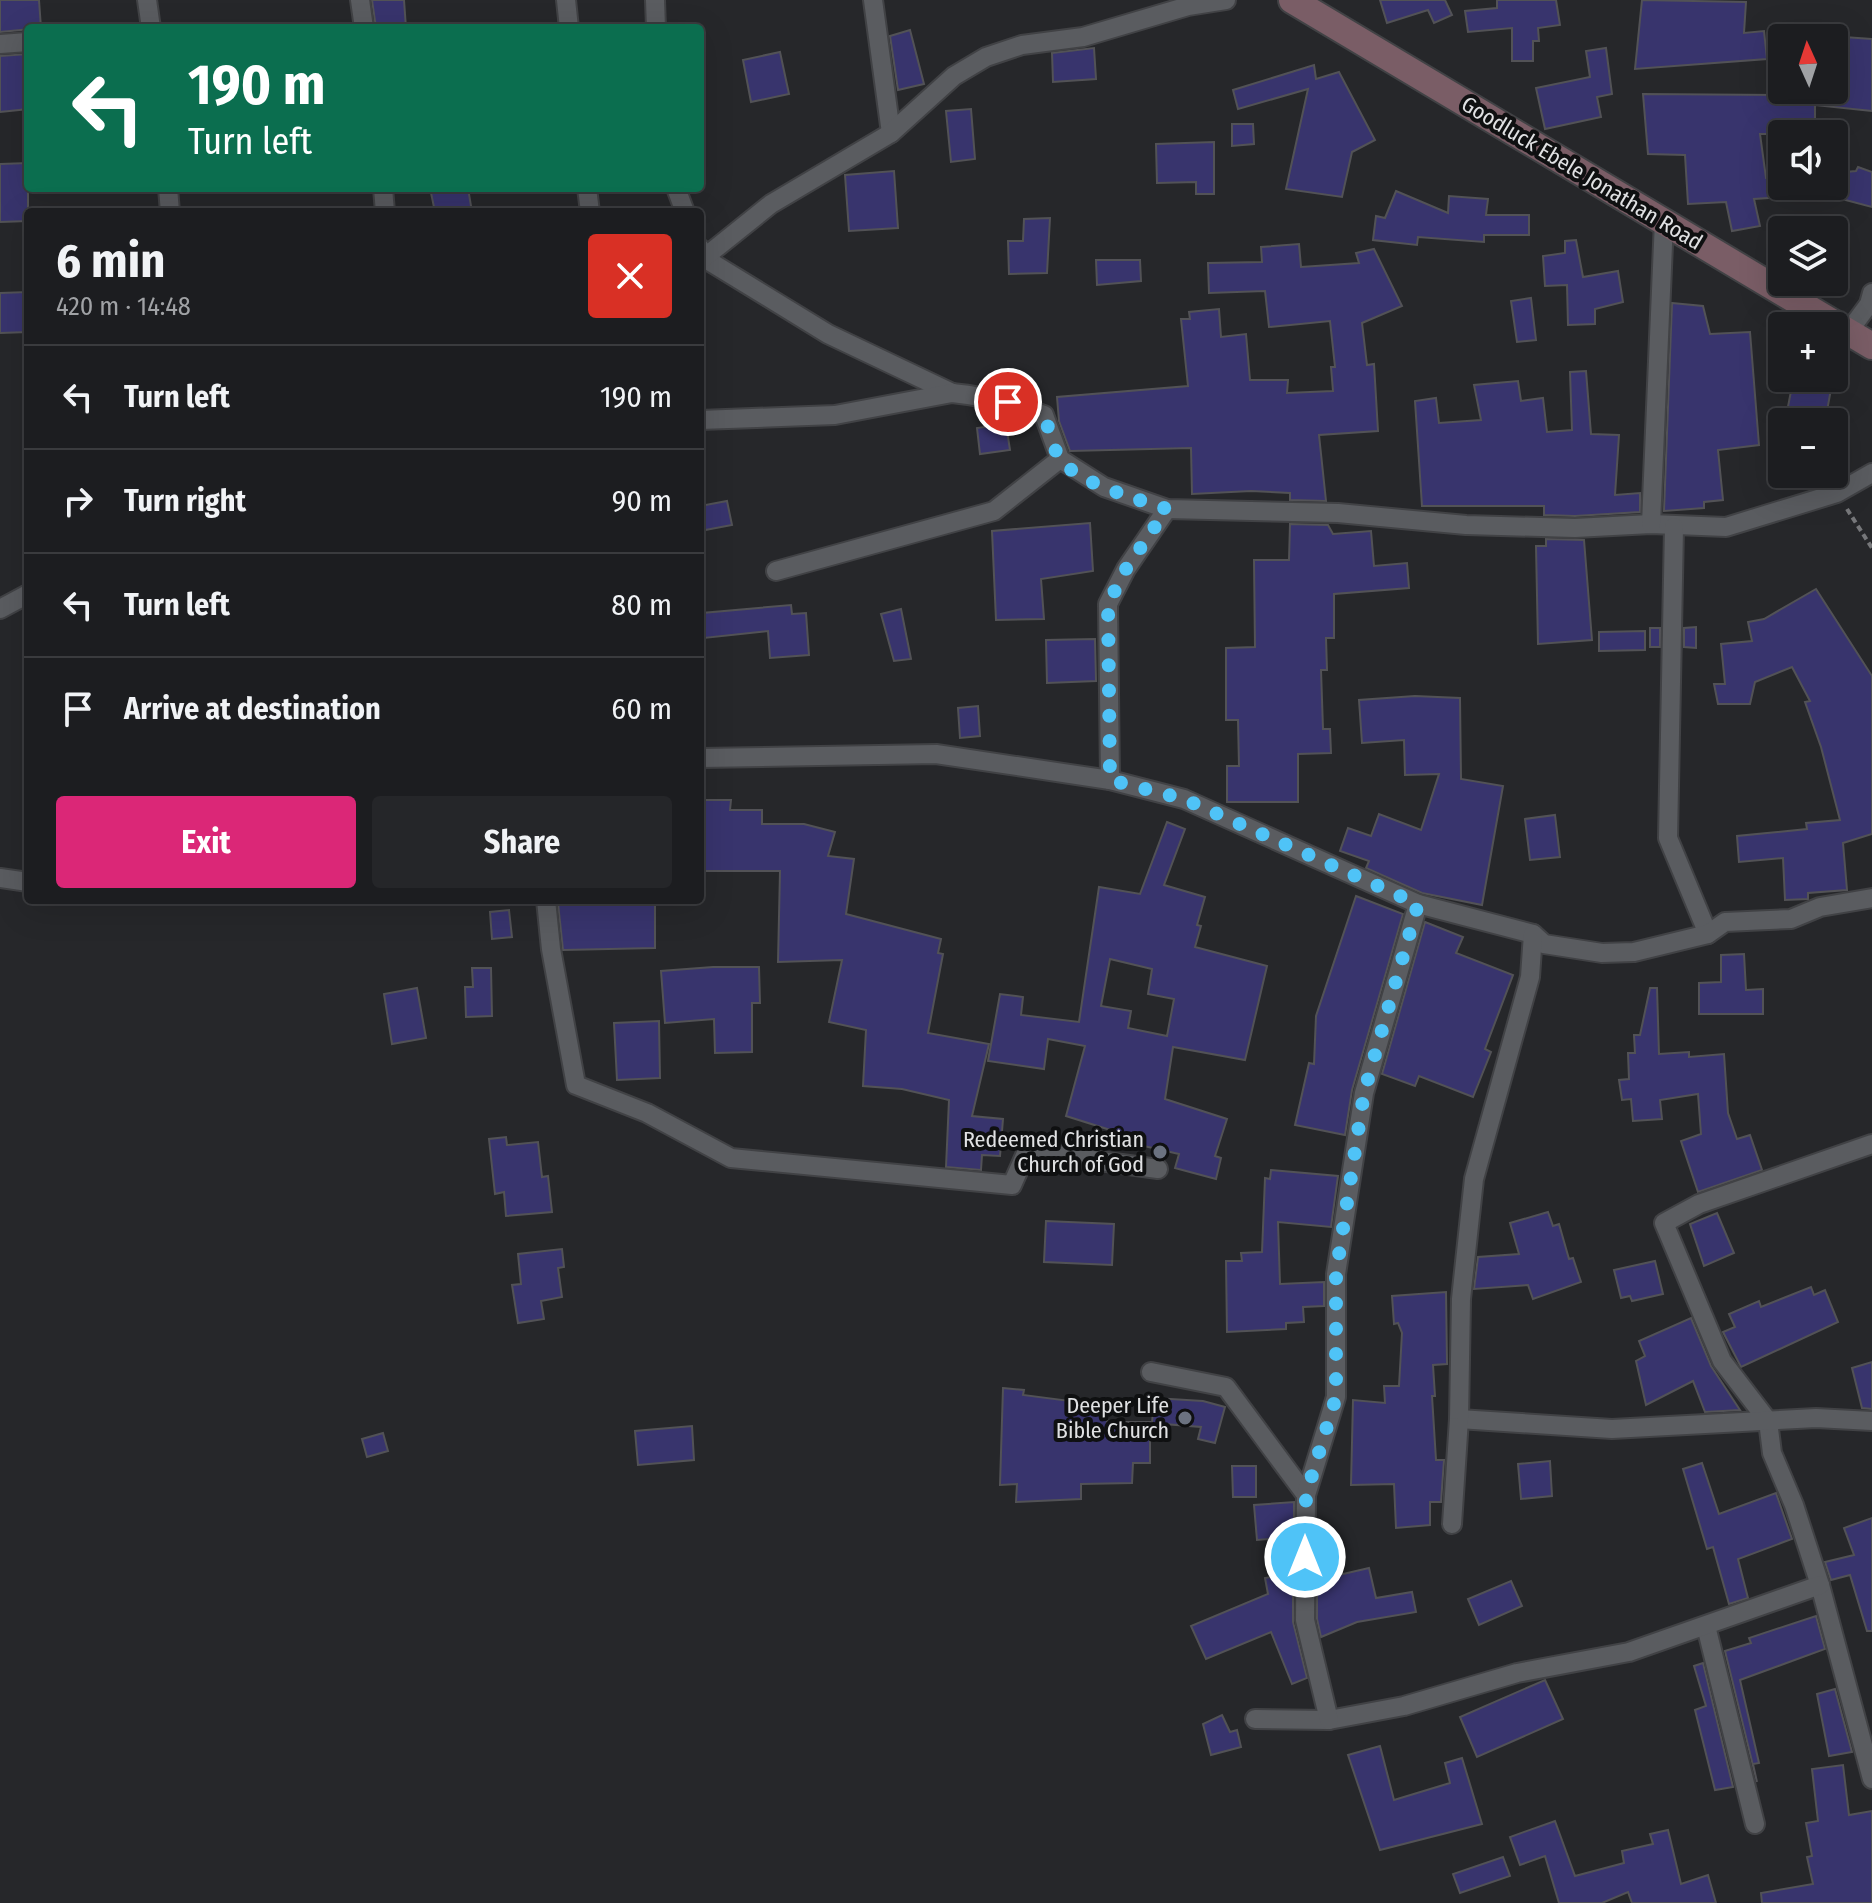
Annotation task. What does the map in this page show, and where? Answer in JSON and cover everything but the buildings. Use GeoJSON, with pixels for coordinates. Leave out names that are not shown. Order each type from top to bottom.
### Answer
{"type":"FeatureCollection","features":[{"type":"Feature","properties":{"kind":"main road","name":"Goodluck Ebele Jonathan Road"},"geometry":{"type":"LineString","coordinates":[[1292,0],[1872,346]]}},
{"type":"Feature","properties":{"kind":"street"},"geometry":{"type":"LineString","coordinates":[[147,0],[150,24]]}},
{"type":"Feature","properties":{"kind":"street"},"geometry":{"type":"LineString","coordinates":[[360,0],[363,24]]}},
{"type":"Feature","properties":{"kind":"street"},"geometry":{"type":"LineString","coordinates":[[566,0],[569,24]]}},
{"type":"Feature","properties":{"kind":"street"},"geometry":{"type":"LineString","coordinates":[[655,0],[656,24]]}},
{"type":"Feature","properties":{"kind":"street"},"geometry":{"type":"LineString","coordinates":[[873,0],[891,133]]}},
{"type":"Feature","properties":{"kind":"street"},"geometry":{"type":"LineString","coordinates":[[704,254],[771,204],[891,133],[954,76],[986,57],[1022,45],[1083,37],[1188,6],[1226,0]]}},
{"type":"Feature","properties":{"kind":"street"},"geometry":{"type":"LineString","coordinates":[[0,44],[24,42]]}},
{"type":"Feature","properties":{"kind":"street"},"geometry":{"type":"LineString","coordinates":[[1651,524],[1664,221]]}},
{"type":"Feature","properties":{"kind":"street"},"geometry":{"type":"LineString","coordinates":[[704,258],[828,334],[952,393],[1008,402],[1044,415],[1060,459],[1104,487],[1167,509],[1338,513],[1466,525],[1544,527],[1651,524],[1726,527],[1837,493],[1872,473]]}},
{"type":"Feature","properties":{"kind":"street"},"geometry":{"type":"LineString","coordinates":[[1849,331],[1869,304],[1872,293]]}},
{"type":"Feature","properties":{"kind":"street"},"geometry":{"type":"LineString","coordinates":[[704,420],[835,415],[952,393]]}},
{"type":"Feature","properties":{"kind":"street"},"geometry":{"type":"LineString","coordinates":[[776,571],[994,511],[1060,459]]}},
{"type":"Feature","properties":{"kind":"street"},"geometry":{"type":"LineString","coordinates":[[1110,780],[1108,604],[1126,569],[1167,509]]}},
{"type":"Feature","properties":{"kind":"street"},"geometry":{"type":"LineString","coordinates":[[1674,527],[1668,838],[1708,934]]}},
{"type":"Feature","properties":{"kind":"street"},"geometry":{"type":"LineString","coordinates":[[0,609],[24,596]]}},
{"type":"Feature","properties":{"kind":"street"},"geometry":{"type":"LineString","coordinates":[[704,758],[936,754],[1110,780],[1184,799],[1418,904],[1533,934],[1544,944],[1625,953],[1708,934],[1725,922],[1791,919],[1820,907],[1872,898]]}},
{"type":"Feature","properties":{"kind":"street"},"geometry":{"type":"LineString","coordinates":[[0,878],[24,881]]}},
{"type":"Feature","properties":{"kind":"street"},"geometry":{"type":"LineString","coordinates":[[546,904],[551,949],[576,1085],[647,1113],[731,1158],[1012,1185],[1027,1151],[1158,1169]]}},
{"type":"Feature","properties":{"kind":"street"},"geometry":{"type":"LineString","coordinates":[[1329,1720],[1305,1620],[1306,1495],[1336,1397],[1336,1274],[1364,1093],[1418,904]]}},
{"type":"Feature","properties":{"kind":"street"},"geometry":{"type":"LineString","coordinates":[[1452,1524],[1459,1419],[1461,1299],[1474,1179],[1530,977],[1533,934]]}},
{"type":"Feature","properties":{"kind":"street"},"geometry":{"type":"LineString","coordinates":[[1872,1144],[1699,1204],[1664,1223],[1722,1361],[1768,1421],[1772,1453],[1820,1585],[1872,1779]]}},
{"type":"Feature","properties":{"kind":"street"},"geometry":{"type":"LineString","coordinates":[[1151,1372],[1226,1387],[1306,1495]]}},
{"type":"Feature","properties":{"kind":"street"},"geometry":{"type":"LineString","coordinates":[[1459,1419],[1612,1429],[1816,1418],[1872,1421]]}},
{"type":"Feature","properties":{"kind":"street"},"geometry":{"type":"LineString","coordinates":[[1255,1719],[1329,1720],[1404,1706],[1517,1673],[1629,1652],[1820,1585]]}},
{"type":"Feature","properties":{"kind":"street"},"geometry":{"type":"LineString","coordinates":[[1706,1626],[1755,1824]]}},
{"type":"Feature","properties":{"kind":"path"},"geometry":{"type":"LineString","coordinates":[[1837,493],[1872,548]]}},
{"type":"Feature","properties":{"kind":"place","name":"Redeemed Christian Church of God"},"geometry":{"type":"Point","coordinates":[1160,1152]}},
{"type":"Feature","properties":{"kind":"place","name":"Deeper Life Bible Church"},"geometry":{"type":"Point","coordinates":[1185,1418]}},
{"type":"Feature","properties":{"kind":"route"},"geometry":{"type":"LineString","coordinates":[[1008,402],[1044,415],[1060,459],[1082,475],[1104,487],[1167,509],[1126,569],[1108,604],[1106,702],[1110,780],[1184,799],[1418,904],[1364,1093],[1336,1274],[1336,1397],[1306,1495],[1305,1557]]}}]}
